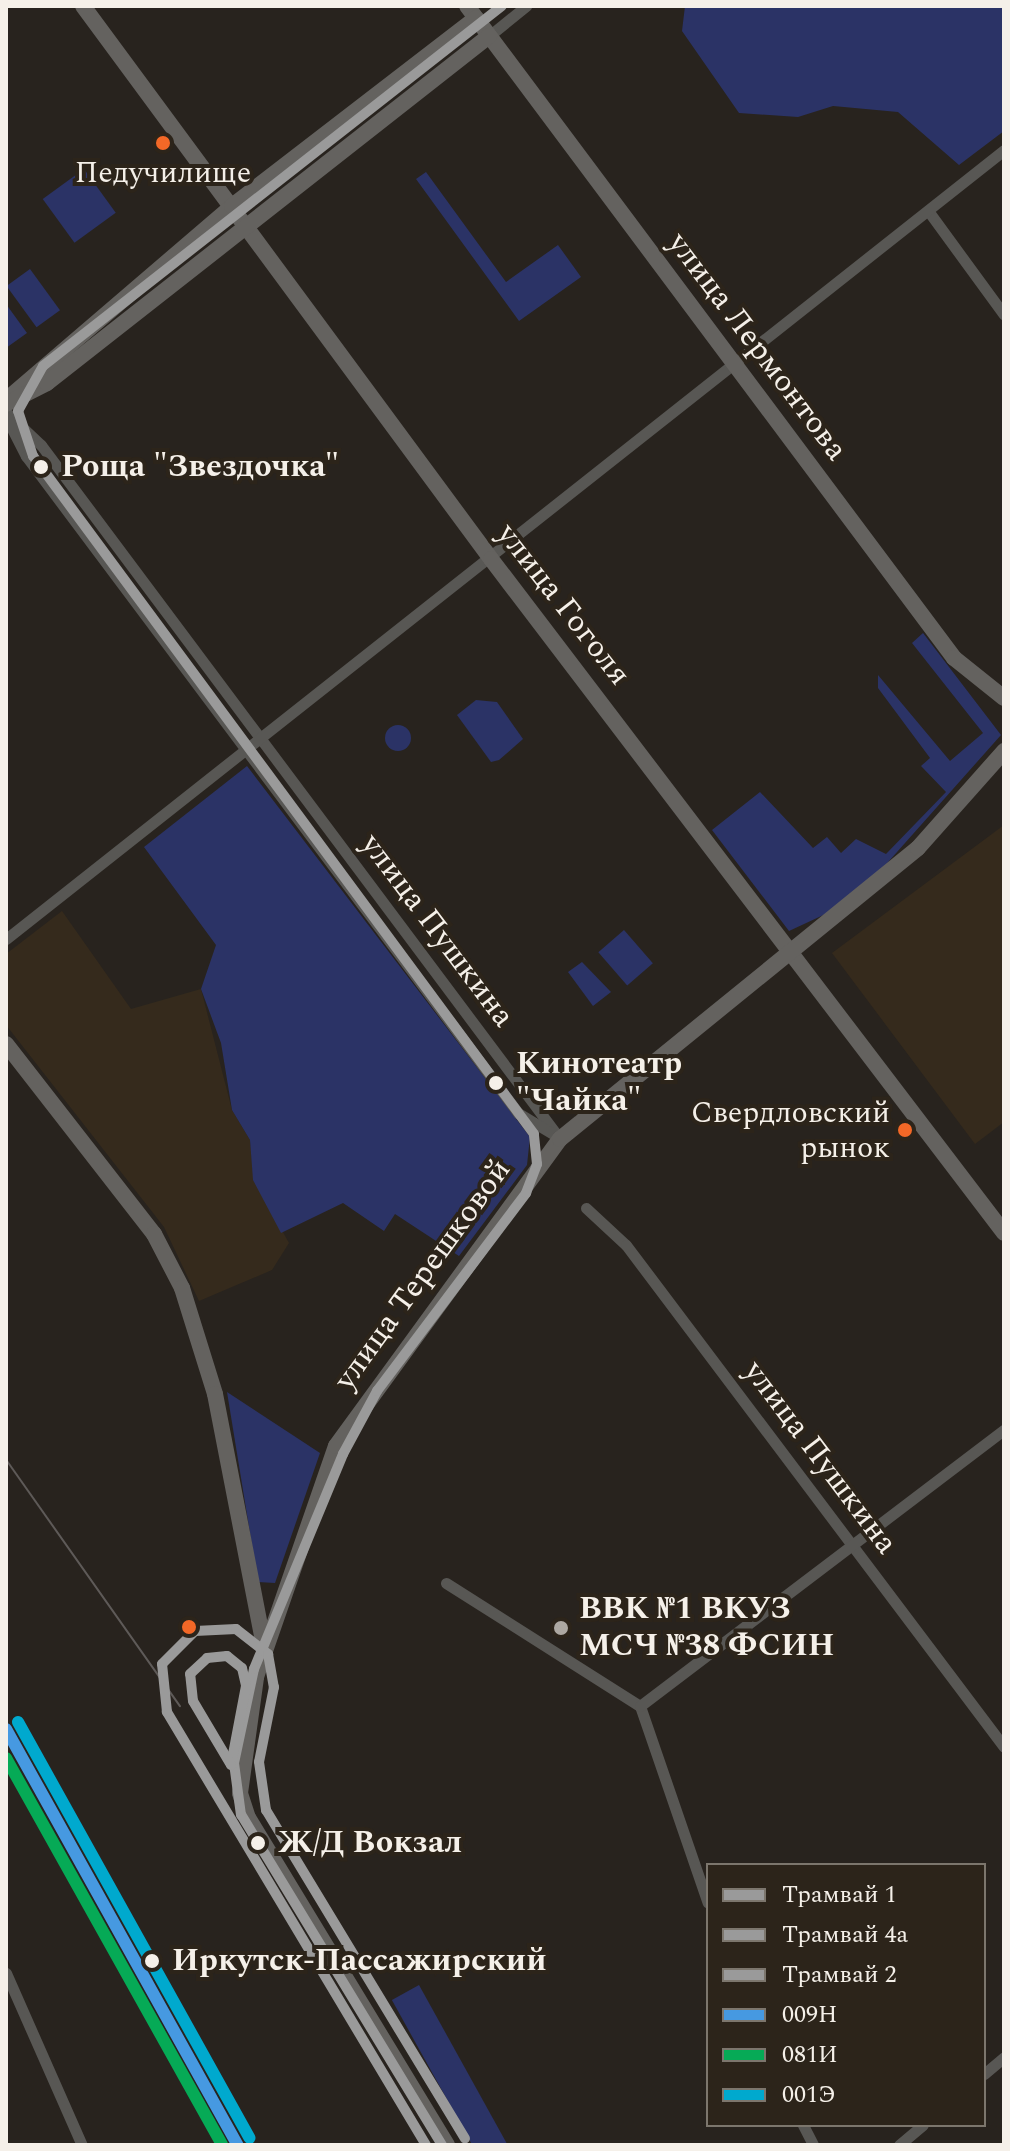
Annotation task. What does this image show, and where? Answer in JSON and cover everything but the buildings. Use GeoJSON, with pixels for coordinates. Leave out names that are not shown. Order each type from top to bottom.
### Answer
{"type":"FeatureCollection","features":[{"type":"Feature","properties":{"kind":"street","name":"улица Гоголя"},"geometry":{"type":"LineString","coordinates":[[83,6],[491,559],[796,951],[1004,1233]]}},
{"type":"Feature","properties":{"kind":"street"},"geometry":{"type":"LineString","coordinates":[[6,402],[47,383],[526,6]]}},
{"type":"Feature","properties":{"kind":"street"},"geometry":{"type":"LineString","coordinates":[[6,402],[232,206],[472,12]]}},
{"type":"Feature","properties":{"kind":"street","name":"улица Лермонтова"},"geometry":{"type":"LineString","coordinates":[[472,12],[954,658],[1004,698]]}},
{"type":"Feature","properties":{"kind":"street"},"geometry":{"type":"LineString","coordinates":[[6,939],[264,742],[1004,150]]}},
{"type":"Feature","properties":{"kind":"street"},"geometry":{"type":"LineString","coordinates":[[929,212],[1004,315]]}},
{"type":"Feature","properties":{"kind":"street","name":"улица Пушкина"},"geometry":{"type":"LineString","coordinates":[[6,415],[41,445],[560,1139]]}},
{"type":"Feature","properties":{"kind":"street","name":"улица Пушкина"},"geometry":{"type":"LineString","coordinates":[[6,415],[26,456],[518,1113],[560,1139]]}},
{"type":"Feature","properties":{"kind":"street","name":"улица Терешковой"},"geometry":{"type":"LineString","coordinates":[[447,2145],[248,1818],[240,1783],[243,1737],[265,1652],[336,1446],[560,1139],[796,951],[918,848],[1004,751]]}},
{"type":"Feature","properties":{"kind":"street"},"geometry":{"type":"LineString","coordinates":[[6,1044],[154,1234],[182,1288],[215,1394],[265,1652]]}},
{"type":"Feature","properties":{"kind":"street","name":"улица Пушкина"},"geometry":{"type":"LineString","coordinates":[[586,1208],[626,1245],[1004,1747]]}},
{"type":"Feature","properties":{"kind":"street"},"geometry":{"type":"LineString","coordinates":[[640,1706],[1004,1430]]}},
{"type":"Feature","properties":{"kind":"street"},"geometry":{"type":"LineString","coordinates":[[446,1583],[640,1706],[706,1897]]}},
{"type":"Feature","properties":{"kind":"street"},"geometry":{"type":"LineString","coordinates":[[6,1973],[82,2145]]}},
{"type":"Feature","properties":{"kind":"street"},"geometry":{"type":"LineString","coordinates":[[986,2072],[1004,2057]]}},
{"type":"Feature","properties":{"kind":"street"},"geometry":{"type":"LineString","coordinates":[[804,2127],[813,2145]]}},
{"type":"Feature","properties":{"kind":"street"},"geometry":{"type":"LineString","coordinates":[[899,2145],[921,2127]]}},
{"type":"Feature","properties":{"kind":"shaded area"},"geometry":{"type":"Polygon","coordinates":[[[685,6],[1004,6],[1004,131],[959,165],[898,112],[833,106],[798,117],[739,113],[682,31],[685,6]]]}},
{"type":"Feature","properties":{"kind":"shaded area"},"geometry":{"type":"Polygon","coordinates":[[[84,169],[116,213],[74,243],[43,199],[84,169]]]}},
{"type":"Feature","properties":{"kind":"shaded area"},"geometry":{"type":"Polygon","coordinates":[[[426,172],[506,282],[558,245],[581,277],[519,321],[416,179],[426,172]]]}},
{"type":"Feature","properties":{"kind":"shaded area"},"geometry":{"type":"Polygon","coordinates":[[[30,269],[60,310],[37,327],[7,286],[30,269]]]}},
{"type":"Feature","properties":{"kind":"shaded area"},"geometry":{"type":"Polygon","coordinates":[[[6,304],[27,333],[6,348],[6,304]]]}},
{"type":"Feature","properties":{"kind":"shaded area"},"geometry":{"type":"Polygon","coordinates":[[[923,633],[1001,735],[881,870],[832,911],[789,931],[712,830],[760,792],[813,848],[827,837],[841,853],[856,839],[886,854],[946,792],[921,766],[930,758],[878,688],[878,675],[950,761],[983,733],[912,643],[923,633]]]}},
{"type":"Feature","properties":{"kind":"shaded area"},"geometry":{"type":"Polygon","coordinates":[[[476,700],[497,702],[523,739],[499,760],[491,762],[457,715],[476,700]]]}},
{"type":"Feature","properties":{"kind":"shaded area"},"geometry":{"type":"Polygon","coordinates":[[[398,725],[407,729],[411,738],[407,747],[398,751],[389,747],[385,738],[389,729],[398,725]]]}},
{"type":"Feature","properties":{"kind":"shaded area"},"geometry":{"type":"Polygon","coordinates":[[[247,766],[530,1137],[527,1165],[459,1256],[395,1214],[384,1231],[343,1203],[281,1233],[253,1180],[250,1140],[232,1110],[221,1043],[201,989],[216,945],[144,847],[247,766]]]}},
{"type":"Feature","properties":{"kind":"shaded area","name":"Свердловский рынок"},"geometry":{"type":"Polygon","coordinates":[[[1004,825],[1004,1122],[975,1144],[832,953],[1004,825]]]}},
{"type":"Feature","properties":{"kind":"shaded area"},"geometry":{"type":"Polygon","coordinates":[[[62,911],[131,1009],[201,989],[232,1110],[250,1140],[254,1180],[289,1243],[272,1270],[199,1301],[164,1227],[6,1025],[6,954],[62,911]]]}},
{"type":"Feature","properties":{"kind":"shaded area"},"geometry":{"type":"Polygon","coordinates":[[[624,930],[653,963],[627,986],[598,952],[624,930]]]}},
{"type":"Feature","properties":{"kind":"shaded area"},"geometry":{"type":"Polygon","coordinates":[[[582,962],[611,992],[593,1006],[568,972],[582,962]]]}},
{"type":"Feature","properties":{"kind":"shaded area"},"geometry":{"type":"Polygon","coordinates":[[[227,1392],[320,1453],[275,1583],[258,1582],[227,1392]]]}},
{"type":"Feature","properties":{"kind":"shaded area"},"geometry":{"type":"Polygon","coordinates":[[[419,1985],[508,2145],[472,2145],[392,2000],[419,1985]]]}},
{"type":"Feature","properties":{"kind":"tram line","name":"1"},"geometry":{"type":"LineString","coordinates":[[442,2145],[241,1815],[234,1763],[254,1669],[343,1454],[377,1391],[526,1193],[537,1164],[534,1134],[33,456],[18,411],[43,366],[502,6]]}},
{"type":"Feature","properties":{"kind":"tram line"},"geometry":{"type":"LineString","coordinates":[[7,1461],[180,1706]]}},
{"type":"Feature","properties":{"kind":"tram line","name":"2"},"geometry":{"type":"LineString","coordinates":[[426,2145],[167,1712],[162,1664],[195,1631],[236,1629],[268,1654],[274,1687],[259,1762],[266,1810],[465,2138]]}},
{"type":"Feature","properties":{"kind":"tram line","name":"4a"},"geometry":{"type":"LineString","coordinates":[[227,1656],[242,1668],[246,1686],[231,1765],[193,1701],[190,1674],[207,1658],[227,1656]]}},
{"type":"Feature","properties":{"kind":"transit line","name":"001Э"},"geometry":{"type":"LineString","coordinates":[[18,1722],[250,2138]]}},
{"type":"Feature","properties":{"kind":"transit line","name":"009Н"},"geometry":{"type":"LineString","coordinates":[[6,1729],[238,2145]]}},
{"type":"Feature","properties":{"kind":"transit line","name":"081И"},"geometry":{"type":"LineString","coordinates":[[6,1758],[222,2145]]}},
{"type":"Feature","properties":{"kind":"place","name":"Педучилище"},"geometry":{"type":"Point","coordinates":[163,143]}},
{"type":"Feature","properties":{"kind":"place","name":"Роща \"Звездочка\""},"geometry":{"type":"Point","coordinates":[41,467]}},
{"type":"Feature","properties":{"kind":"place","name":"Кинотеатр \"Чайка\""},"geometry":{"type":"Point","coordinates":[496,1083]}},
{"type":"Feature","properties":{"kind":"place","name":"Свердловский рынок"},"geometry":{"type":"Point","coordinates":[905,1130]}},
{"type":"Feature","properties":{"kind":"place","name":"ВВК №1 ВКУЗ МСЧ №38 ФСИН"},"geometry":{"type":"Point","coordinates":[561,1628]}},
{"type":"Feature","properties":{"kind":"place","name":"Ж/Д Вокзал"},"geometry":{"type":"Point","coordinates":[258,1843]}},
{"type":"Feature","properties":{"kind":"place","name":"Иркутск-Пассажирский"},"geometry":{"type":"Point","coordinates":[152,1961]}}]}
